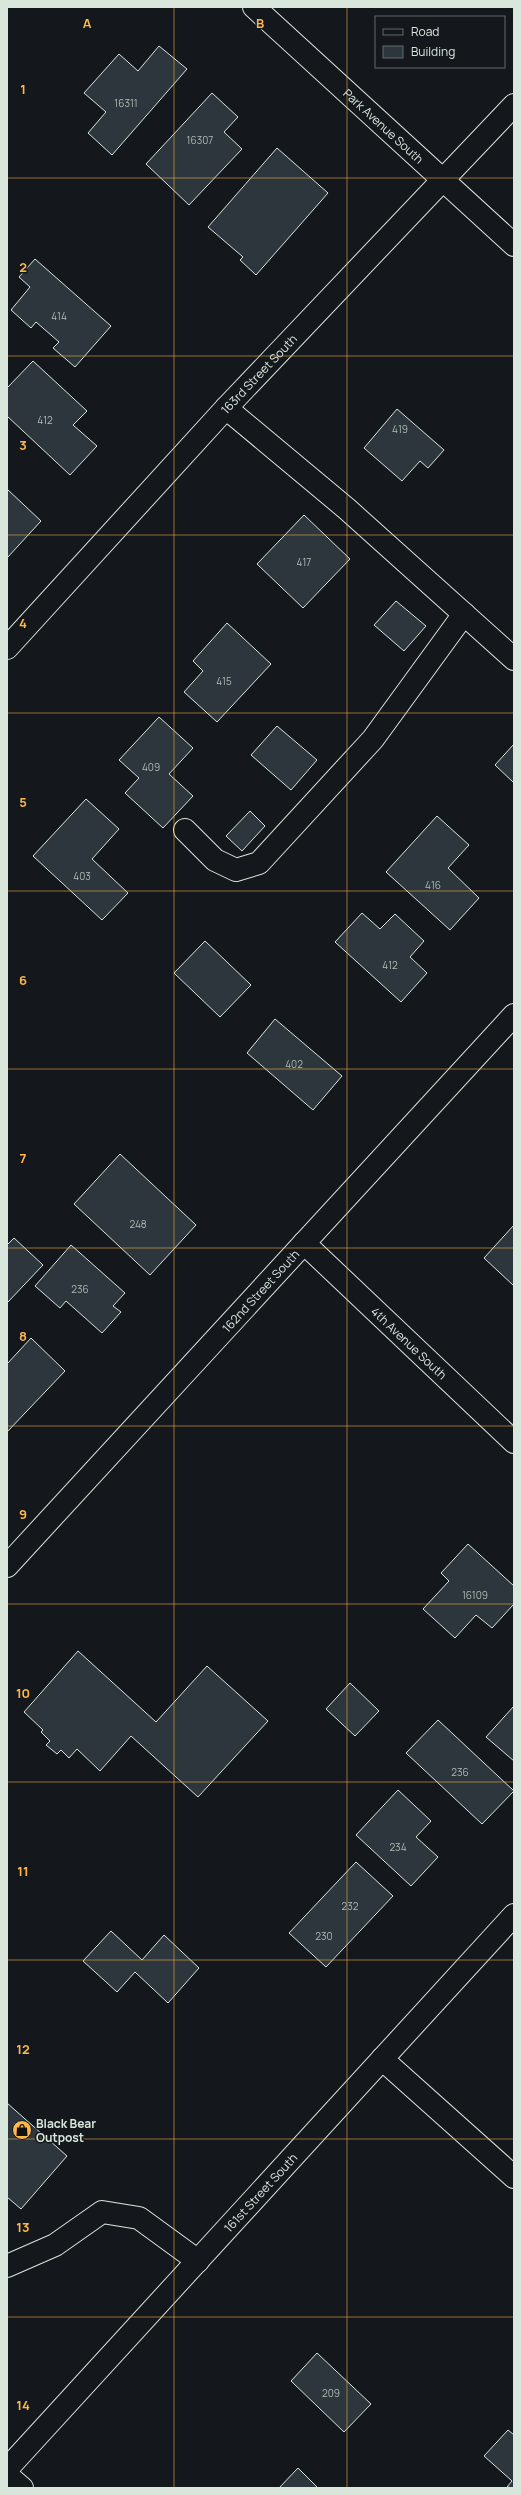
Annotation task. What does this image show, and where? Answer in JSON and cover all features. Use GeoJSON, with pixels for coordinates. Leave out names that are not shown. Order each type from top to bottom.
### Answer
{"type":"FeatureCollection","features":[{"type":"Feature","properties":{"kind":"street","name":"Park Avenue South"},"geometry":{"type":"LineString","coordinates":[[254,7],[514,245]]}},
{"type":"Feature","properties":{"kind":"street","name":"163rd Street South"},"geometry":{"type":"LineString","coordinates":[[7,648],[226,408],[514,105]]}},
{"type":"Feature","properties":{"kind":"street"},"geometry":{"type":"LineString","coordinates":[[226,408],[347,509],[514,659]]}},
{"type":"Feature","properties":{"kind":"street"},"geometry":{"type":"LineString","coordinates":[[185,830],[216,860],[236,870],[258,864],[373,739],[464,614]]}},
{"type":"Feature","properties":{"kind":"street","name":"162nd Street South"},"geometry":{"type":"LineString","coordinates":[[7,1566],[514,1015]]}},
{"type":"Feature","properties":{"kind":"street","name":"4th Avenue South"},"geometry":{"type":"LineString","coordinates":[[304,1243],[514,1442]]}},
{"type":"Feature","properties":{"kind":"street","name":"161st Street South"},"geometry":{"type":"LineString","coordinates":[[7,2469],[514,1915]]}},
{"type":"Feature","properties":{"kind":"street"},"geometry":{"type":"LineString","coordinates":[[382,2059],[514,2177]]}},
{"type":"Feature","properties":{"kind":"street"},"geometry":{"type":"LineString","coordinates":[[7,2266],[55,2245],[102,2212],[139,2218],[198,2261]]}},
{"type":"Feature","properties":{"kind":"street"},"geometry":{"type":"LineString","coordinates":[[7,2475],[22,2488]]}},
{"type":"Feature","properties":{"kind":"building"},"geometry":{"type":"Polygon","coordinates":[[[159,46],[187,69],[112,155],[88,133],[106,112],[84,93],[119,54],[138,71],[159,46]]]}},
{"type":"Feature","properties":{"kind":"building"},"geometry":{"type":"Polygon","coordinates":[[[212,93],[238,117],[224,132],[242,149],[189,205],[146,164],[212,93]]]}},
{"type":"Feature","properties":{"kind":"building"},"geometry":{"type":"Polygon","coordinates":[[[277,148],[328,193],[256,275],[240,260],[243,257],[208,227],[277,148]]]}},
{"type":"Feature","properties":{"kind":"building"},"geometry":{"type":"Polygon","coordinates":[[[35,259],[111,326],[75,367],[53,348],[59,342],[36,322],[31,328],[11,310],[30,287],[19,277],[35,259]]]}},
{"type":"Feature","properties":{"kind":"building"},"geometry":{"type":"Polygon","coordinates":[[[33,361],[87,411],[73,425],[97,446],[70,475],[7,416],[7,388],[33,361]]]}},
{"type":"Feature","properties":{"kind":"building"},"geometry":{"type":"Polygon","coordinates":[[[397,409],[444,450],[428,468],[420,461],[402,481],[364,448],[397,409]]]}},
{"type":"Feature","properties":{"kind":"building"},"geometry":{"type":"Polygon","coordinates":[[[7,489],[41,521],[7,558],[7,489]]]}},
{"type":"Feature","properties":{"kind":"building"},"geometry":{"type":"Polygon","coordinates":[[[304,515],[350,559],[303,608],[257,564],[304,515]]]}},
{"type":"Feature","properties":{"kind":"building"},"geometry":{"type":"Polygon","coordinates":[[[396,601],[426,626],[404,651],[374,625],[396,601]]]}},
{"type":"Feature","properties":{"kind":"building"},"geometry":{"type":"Polygon","coordinates":[[[227,623],[271,664],[217,722],[184,692],[203,671],[193,661],[227,623]]]}},
{"type":"Feature","properties":{"kind":"building"},"geometry":{"type":"Polygon","coordinates":[[[159,717],[193,748],[169,774],[193,796],[163,828],[125,793],[139,778],[119,760],[159,717]]]}},
{"type":"Feature","properties":{"kind":"building"},"geometry":{"type":"Polygon","coordinates":[[[277,726],[317,760],[291,790],[251,755],[277,726]]]}},
{"type":"Feature","properties":{"kind":"building"},"geometry":{"type":"Polygon","coordinates":[[[514,744],[514,783],[495,765],[514,744]]]}},
{"type":"Feature","properties":{"kind":"building"},"geometry":{"type":"Polygon","coordinates":[[[86,799],[119,829],[92,859],[128,893],[102,920],[33,856],[86,799]]]}},
{"type":"Feature","properties":{"kind":"building"},"geometry":{"type":"Polygon","coordinates":[[[250,811],[265,826],[242,851],[226,836],[250,811]]]}},
{"type":"Feature","properties":{"kind":"building"},"geometry":{"type":"Polygon","coordinates":[[[437,816],[469,845],[448,868],[479,898],[450,930],[386,872],[437,816]]]}},
{"type":"Feature","properties":{"kind":"building"},"geometry":{"type":"Polygon","coordinates":[[[362,913],[380,929],[395,914],[424,941],[410,957],[427,973],[401,1002],[335,942],[362,913]]]}},
{"type":"Feature","properties":{"kind":"building"},"geometry":{"type":"Polygon","coordinates":[[[205,941],[251,985],[220,1017],[174,973],[205,941]]]}},
{"type":"Feature","properties":{"kind":"building"},"geometry":{"type":"Polygon","coordinates":[[[275,1019],[342,1076],[313,1110],[247,1053],[275,1019]]]}},
{"type":"Feature","properties":{"kind":"building"},"geometry":{"type":"Polygon","coordinates":[[[120,1154],[196,1225],[150,1275],[74,1204],[120,1154]]]}},
{"type":"Feature","properties":{"kind":"building"},"geometry":{"type":"Polygon","coordinates":[[[514,1225],[514,1286],[484,1258],[514,1225]]]}},
{"type":"Feature","properties":{"kind":"building"},"geometry":{"type":"Polygon","coordinates":[[[14,1238],[43,1265],[7,1303],[7,1245],[14,1238]]]}},
{"type":"Feature","properties":{"kind":"building"},"geometry":{"type":"Polygon","coordinates":[[[71,1245],[125,1293],[113,1306],[121,1312],[102,1333],[66,1301],[60,1308],[35,1286],[71,1245]]]}},
{"type":"Feature","properties":{"kind":"building"},"geometry":{"type":"Polygon","coordinates":[[[31,1338],[65,1371],[7,1432],[7,1364],[31,1338]]]}},
{"type":"Feature","properties":{"kind":"building"},"geometry":{"type":"Polygon","coordinates":[[[468,1544],[514,1586],[514,1604],[492,1628],[476,1615],[455,1638],[423,1609],[449,1581],[441,1573],[468,1544]]]}},
{"type":"Feature","properties":{"kind":"building"},"geometry":{"type":"Polygon","coordinates":[[[78,1651],[156,1722],[207,1666],[268,1721],[198,1797],[131,1736],[100,1771],[77,1749],[69,1758],[61,1750],[57,1754],[46,1745],[50,1741],[41,1732],[43,1730],[24,1712],[78,1651]]]}},
{"type":"Feature","properties":{"kind":"building"},"geometry":{"type":"Polygon","coordinates":[[[350,1683],[379,1711],[355,1736],[326,1709],[350,1683]]]}},
{"type":"Feature","properties":{"kind":"building"},"geometry":{"type":"Polygon","coordinates":[[[514,1706],[514,1761],[486,1737],[514,1706]]]}},
{"type":"Feature","properties":{"kind":"building"},"geometry":{"type":"Polygon","coordinates":[[[438,1720],[514,1791],[482,1824],[406,1753],[438,1720]]]}},
{"type":"Feature","properties":{"kind":"building"},"geometry":{"type":"Polygon","coordinates":[[[398,1790],[431,1821],[416,1837],[438,1857],[411,1886],[356,1835],[398,1790]]]}},
{"type":"Feature","properties":{"kind":"building"},"geometry":{"type":"Polygon","coordinates":[[[356,1862],[393,1896],[326,1967],[289,1933],[356,1862]]]}},
{"type":"Feature","properties":{"kind":"building"},"geometry":{"type":"Polygon","coordinates":[[[111,1931],[142,1960],[164,1935],[199,1968],[168,2003],[135,1972],[117,1992],[83,1961],[111,1931]]]}},
{"type":"Feature","properties":{"kind":"building","name":"Black Bear Outpost"},"geometry":{"type":"Polygon","coordinates":[[[7,2103],[67,2156],[21,2209],[7,2197],[7,2103]]]}},
{"type":"Feature","properties":{"kind":"building"},"geometry":{"type":"Polygon","coordinates":[[[317,2353],[371,2404],[344,2432],[291,2381],[317,2353]]]}},
{"type":"Feature","properties":{"kind":"building"},"geometry":{"type":"Polygon","coordinates":[[[508,2430],[514,2435],[514,2488],[507,2487],[512,2481],[484,2456],[508,2430]]]}},
{"type":"Feature","properties":{"kind":"building"},"geometry":{"type":"Polygon","coordinates":[[[298,2468],[318,2488],[279,2488],[298,2468]]]}},
{"type":"Feature","properties":{"kind":"place","name":"Black Bear Outpost"},"geometry":{"type":"Point","coordinates":[22,2130]}}]}
